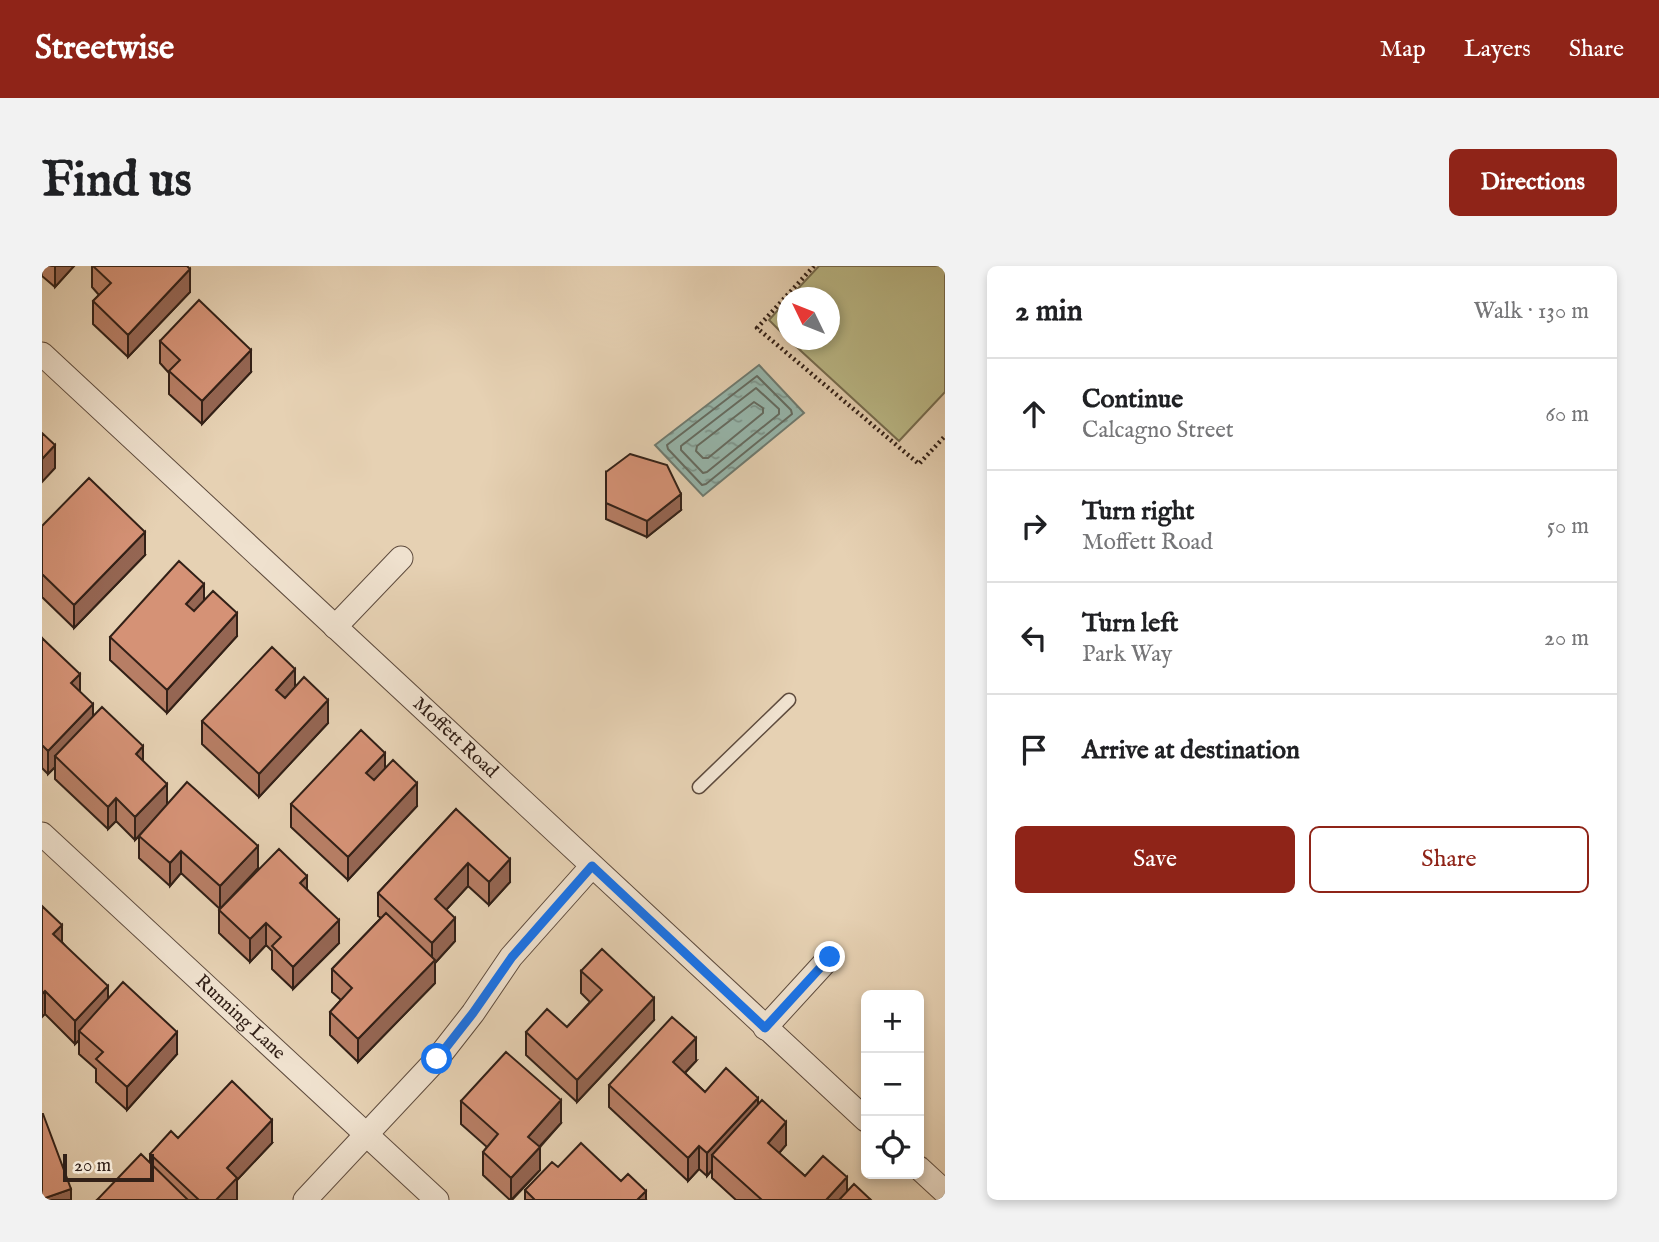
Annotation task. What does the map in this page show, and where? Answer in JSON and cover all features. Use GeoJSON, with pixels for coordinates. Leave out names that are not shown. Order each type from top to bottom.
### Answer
{"type":"FeatureCollection","features":[{"type":"Feature","properties":{"kind":"street","name":"Moffett Road"},"geometry":{"type":"LineString","coordinates":[[42,354],[862,1116]]}},
{"type":"Feature","properties":{"kind":"street"},"geometry":{"type":"LineString","coordinates":[[335,627],[401,558]]}},
{"type":"Feature","properties":{"kind":"street","name":"Running Lane"},"geometry":{"type":"LineString","coordinates":[[42,834],[437,1200]]}},
{"type":"Feature","properties":{"kind":"street"},"geometry":{"type":"LineString","coordinates":[[305,1200],[437,1059],[512,957],[592,866]]}},
{"type":"Feature","properties":{"kind":"street"},"geometry":{"type":"LineString","coordinates":[[765,1028],[830,957]]}},
{"type":"Feature","properties":{"kind":"street"},"geometry":{"type":"LineString","coordinates":[[924,1173],[945,1192]]}},
{"type":"Feature","properties":{"kind":"lane"},"geometry":{"type":"LineString","coordinates":[[699,788],[789,700]]}},
{"type":"Feature","properties":{"kind":"path"},"geometry":{"type":"LineString","coordinates":[[814,266],[757,328],[919,464],[945,436]]}},
{"type":"Feature","properties":{"kind":"shaded area"},"geometry":{"type":"Polygon","coordinates":[[[819,266],[945,266],[945,392],[899,441],[800,350],[840,350],[840,287],[799,287],[819,266]]]}},
{"type":"Feature","properties":{"kind":"shaded area"},"geometry":{"type":"Polygon","coordinates":[[[777,311],[777,328],[769,320],[777,311]]]}},
{"type":"Feature","properties":{"kind":"water"},"geometry":{"type":"Polygon","coordinates":[[[759,365],[804,413],[703,496],[655,445],[759,365]]]}},
{"type":"Feature","properties":{"kind":"building"},"geometry":{"type":"Polygon","coordinates":[[[93,266],[187,266],[190,269],[128,335],[93,301],[111,283],[93,266]]]}},
{"type":"Feature","properties":{"kind":"building"},"geometry":{"type":"Polygon","coordinates":[[[199,300],[251,350],[202,401],[169,371],[180,360],[160,341],[199,300]]]}},
{"type":"Feature","properties":{"kind":"building"},"geometry":{"type":"Polygon","coordinates":[[[42,433],[55,445],[42,459],[42,433]]]}},
{"type":"Feature","properties":{"kind":"building"},"geometry":{"type":"Polygon","coordinates":[[[630,454],[667,465],[681,494],[647,521],[606,503],[606,472],[630,454]]]}},
{"type":"Feature","properties":{"kind":"building"},"geometry":{"type":"Polygon","coordinates":[[[89,478],[145,532],[74,605],[42,574],[42,526],[89,478]]]}},
{"type":"Feature","properties":{"kind":"building"},"geometry":{"type":"Polygon","coordinates":[[[179,561],[204,584],[186,604],[194,611],[213,591],[237,613],[167,690],[110,637],[179,561]]]}},
{"type":"Feature","properties":{"kind":"building"},"geometry":{"type":"Polygon","coordinates":[[[42,638],[80,674],[71,683],[93,704],[48,751],[42,745],[42,638]]]}},
{"type":"Feature","properties":{"kind":"building"},"geometry":{"type":"Polygon","coordinates":[[[272,647],[295,669],[276,690],[285,698],[304,677],[328,700],[259,774],[202,721],[272,647]]]}},
{"type":"Feature","properties":{"kind":"building"},"geometry":{"type":"Polygon","coordinates":[[[102,707],[143,746],[136,754],[167,784],[135,817],[116,798],[108,807],[55,756],[102,707]]]}},
{"type":"Feature","properties":{"kind":"building"},"geometry":{"type":"Polygon","coordinates":[[[361,730],[385,753],[366,773],[374,780],[393,760],[417,783],[348,857],[291,804],[361,730]]]}},
{"type":"Feature","properties":{"kind":"building"},"geometry":{"type":"Polygon","coordinates":[[[187,782],[258,846],[220,886],[181,851],[170,863],[139,836],[187,782]]]}},
{"type":"Feature","properties":{"kind":"building"},"geometry":{"type":"Polygon","coordinates":[[[456,809],[510,859],[489,882],[468,863],[435,899],[455,918],[432,943],[378,893],[456,809]]]}},
{"type":"Feature","properties":{"kind":"building"},"geometry":{"type":"Polygon","coordinates":[[[279,849],[307,876],[300,883],[339,920],[293,967],[272,946],[281,937],[266,923],[250,939],[219,910],[279,849]]]}},
{"type":"Feature","properties":{"kind":"building"},"geometry":{"type":"Polygon","coordinates":[[[42,906],[62,925],[53,934],[108,986],[75,1021],[45,991],[42,994],[42,906]]]}},
{"type":"Feature","properties":{"kind":"building"},"geometry":{"type":"Polygon","coordinates":[[[386,913],[435,960],[358,1039],[330,1012],[352,988],[332,969],[386,913]]]}},
{"type":"Feature","properties":{"kind":"building"},"geometry":{"type":"Polygon","coordinates":[[[602,949],[654,998],[577,1080],[526,1032],[547,1009],[567,1027],[602,990],[581,971],[602,949]]]}},
{"type":"Feature","properties":{"kind":"building"},"geometry":{"type":"Polygon","coordinates":[[[123,982],[177,1032],[127,1087],[96,1059],[103,1052],[79,1031],[123,982]]]}},
{"type":"Feature","properties":{"kind":"building"},"geometry":{"type":"Polygon","coordinates":[[[672,1017],[696,1038],[673,1062],[705,1092],[726,1068],[758,1098],[707,1153],[699,1146],[688,1158],[609,1085],[672,1017]]]}},
{"type":"Feature","properties":{"kind":"building"},"geometry":{"type":"Polygon","coordinates":[[[506,1052],[561,1100],[528,1137],[540,1147],[511,1178],[483,1152],[498,1134],[461,1101],[506,1052]]]}},
{"type":"Feature","properties":{"kind":"building"},"geometry":{"type":"Polygon","coordinates":[[[232,1081],[272,1120],[227,1168],[237,1178],[216,1200],[199,1200],[150,1154],[171,1131],[178,1138],[232,1081]]]}},
{"type":"Feature","properties":{"kind":"building"},"geometry":{"type":"Polygon","coordinates":[[[762,1100],[786,1122],[768,1143],[805,1176],[823,1156],[847,1177],[826,1200],[762,1200],[712,1155],[762,1100]]]}},
{"type":"Feature","properties":{"kind":"building"},"geometry":{"type":"Polygon","coordinates":[[[42,1114],[71,1189],[42,1199],[42,1114]]]}},
{"type":"Feature","properties":{"kind":"building"},"geometry":{"type":"Polygon","coordinates":[[[581,1143],[621,1181],[628,1174],[646,1191],[637,1200],[535,1200],[525,1190],[552,1162],[558,1167],[581,1143]]]}},
{"type":"Feature","properties":{"kind":"building"},"geometry":{"type":"Polygon","coordinates":[[[141,1154],[188,1200],[97,1200],[141,1154]]]}},
{"type":"Feature","properties":{"kind":"building"},"geometry":{"type":"Polygon","coordinates":[[[854,1184],[871,1200],[839,1200],[854,1184]]]}},
{"type":"Feature","properties":{"kind":"route"},"geometry":{"type":"LineString","coordinates":[[437,1059],[512,957],[592,866],[765,1028],[830,957]]}}]}
